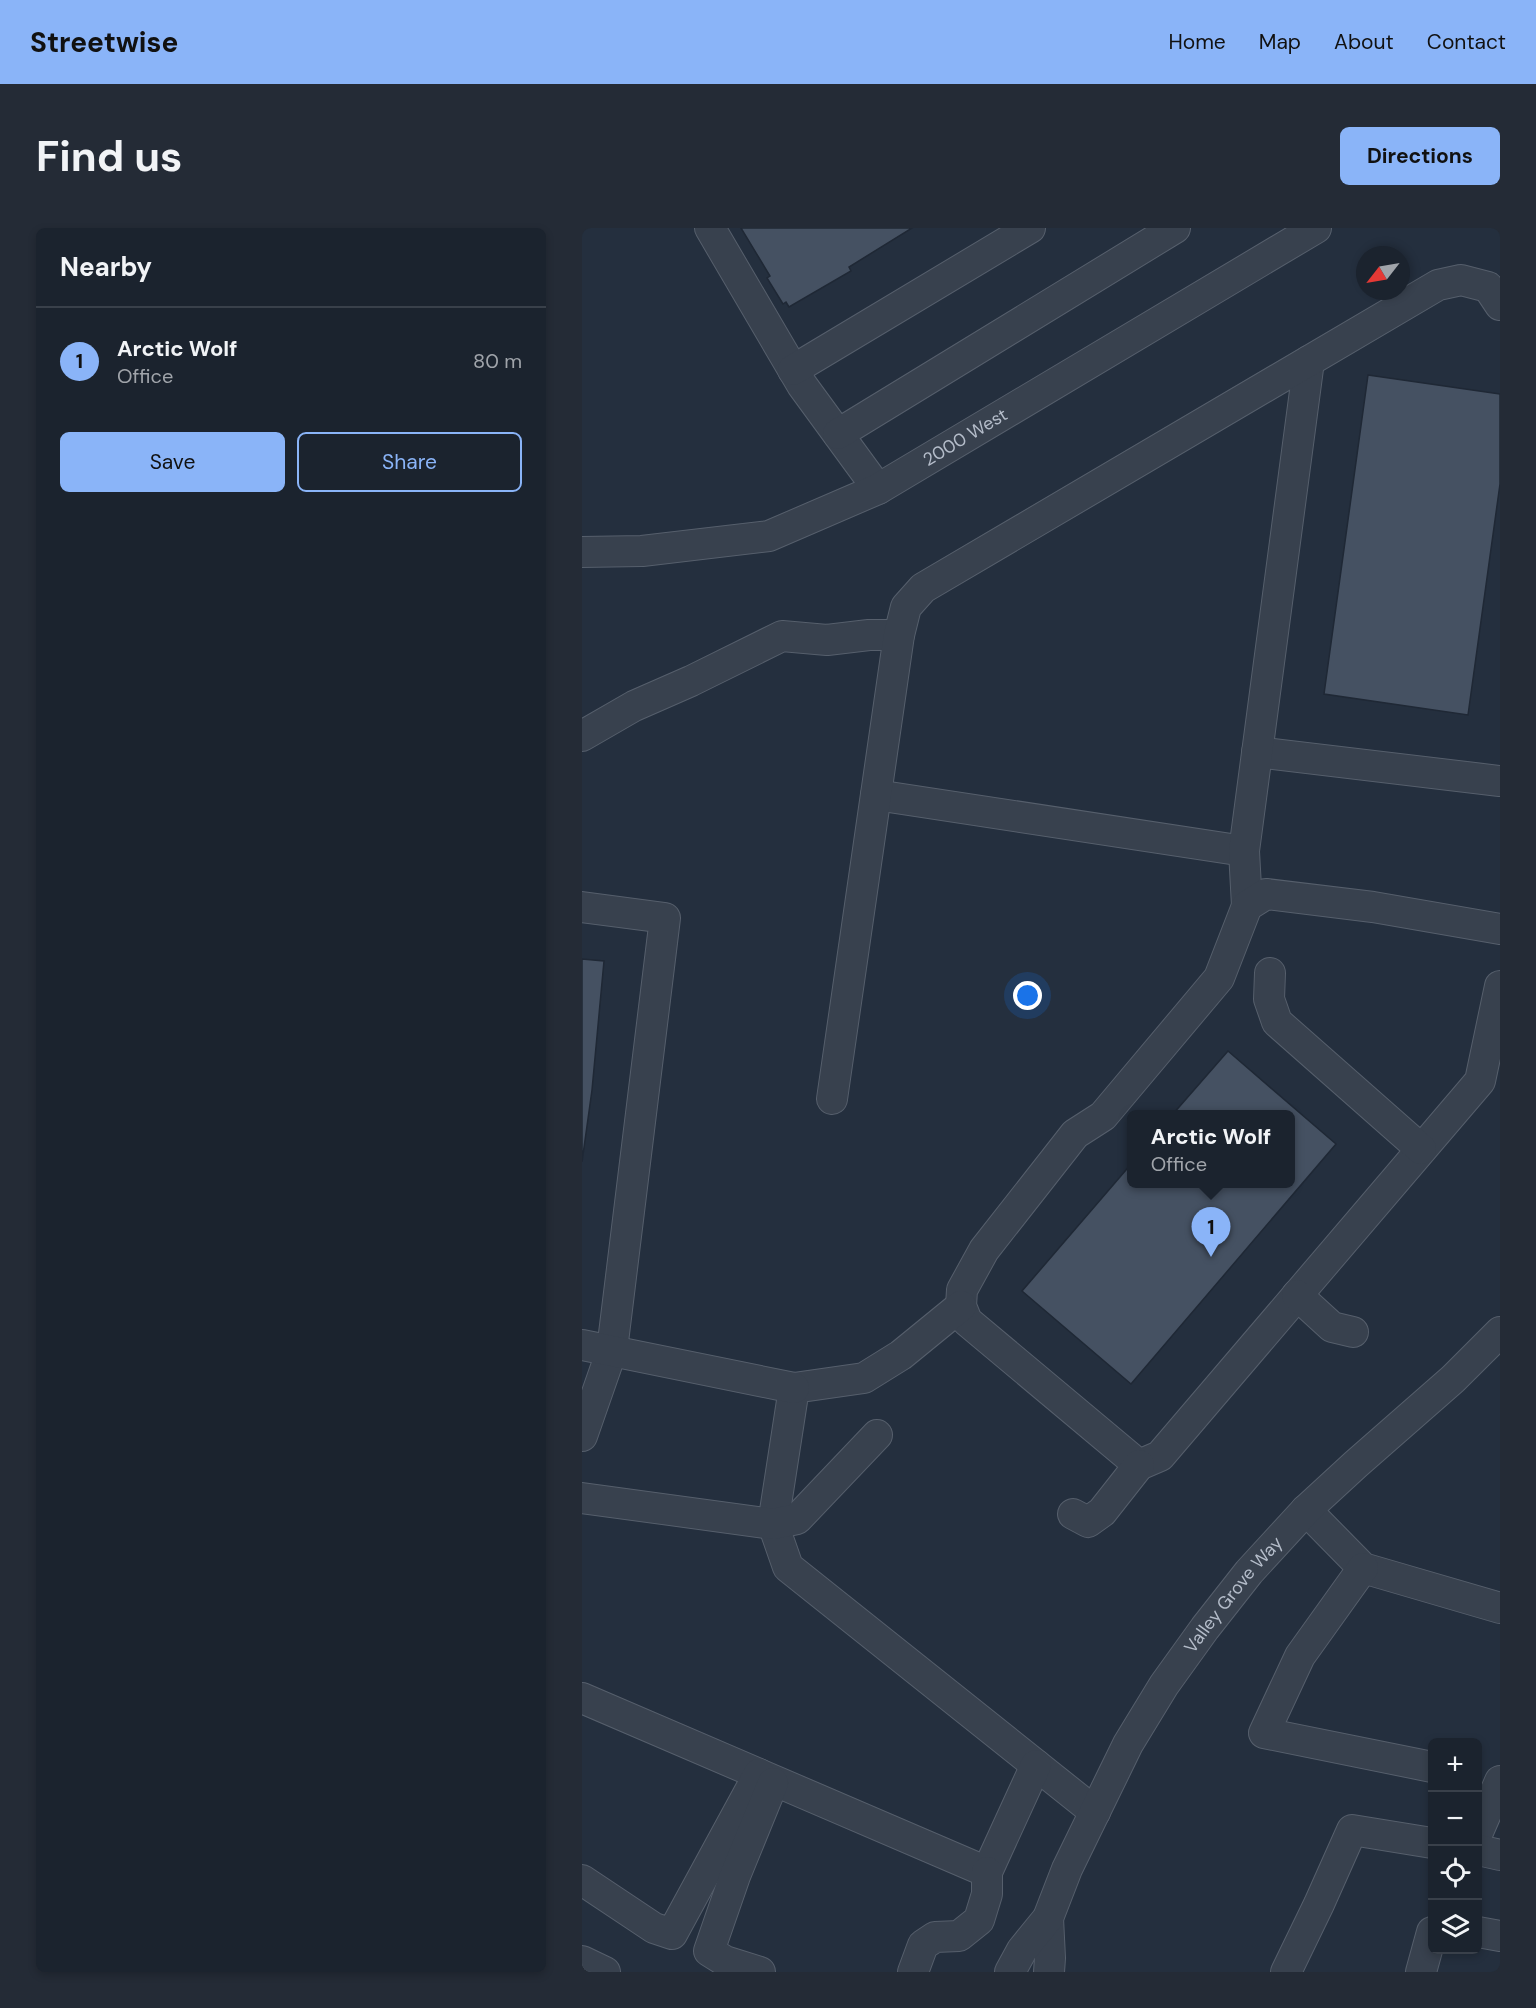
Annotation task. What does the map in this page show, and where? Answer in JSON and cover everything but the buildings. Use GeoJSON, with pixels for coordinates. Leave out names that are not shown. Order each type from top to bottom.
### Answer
{"type":"FeatureCollection","features":[{"type":"Feature","properties":{"kind":"street"},"geometry":{"type":"LineString","coordinates":[[710,228],[794,370],[878,489]]}},
{"type":"Feature","properties":{"kind":"street"},"geometry":{"type":"LineString","coordinates":[[794,370],[1030,228]]}},
{"type":"Feature","properties":{"kind":"street"},"geometry":{"type":"LineString","coordinates":[[838,434],[1175,228]]}},
{"type":"Feature","properties":{"kind":"street","name":"2000 West"},"geometry":{"type":"LineString","coordinates":[[582,552],[642,551],[769,536],[878,489],[1316,228]]}},
{"type":"Feature","properties":{"kind":"street"},"geometry":{"type":"LineString","coordinates":[[832,1099],[899,635],[906,607],[923,588],[1438,285],[1461,280],[1488,287],[1500,305]]}},
{"type":"Feature","properties":{"kind":"street"},"geometry":{"type":"LineString","coordinates":[[1139,1465],[967,1321],[961,1306],[963,1290],[984,1250],[1075,1134],[1103,1116],[1219,978],[1247,906],[1244,851],[1309,361]]}},
{"type":"Feature","properties":{"kind":"street"},"geometry":{"type":"LineString","coordinates":[[582,736],[633,705],[691,681],[782,636],[827,640],[869,635],[899,635]]}},
{"type":"Feature","properties":{"kind":"street"},"geometry":{"type":"LineString","coordinates":[[1257,752],[1500,781]]}},
{"type":"Feature","properties":{"kind":"street"},"geometry":{"type":"LineString","coordinates":[[876,795],[1244,851]]}},
{"type":"Feature","properties":{"kind":"street"},"geometry":{"type":"LineString","coordinates":[[1247,906],[1266,894],[1499,920]]}},
{"type":"Feature","properties":{"kind":"street"},"geometry":{"type":"LineString","coordinates":[[582,907],[665,918],[612,1350],[582,1436]]}},
{"type":"Feature","properties":{"kind":"street"},"geometry":{"type":"LineString","coordinates":[[1270,973],[1269,999],[1277,1022],[1421,1149]]}},
{"type":"Feature","properties":{"kind":"street"},"geometry":{"type":"LineString","coordinates":[[1073,1515],[1088,1522],[1102,1512],[1139,1465],[1160,1456],[1480,1081],[1499,996]]}},
{"type":"Feature","properties":{"kind":"street"},"geometry":{"type":"LineString","coordinates":[[1297,1295],[1332,1328],[1353,1332]]}},
{"type":"Feature","properties":{"kind":"street"},"geometry":{"type":"LineString","coordinates":[[582,1345],[794,1388],[864,1378],[901,1355],[961,1306]]}},
{"type":"Feature","properties":{"kind":"street","name":"Valley Grove Way"},"geometry":{"type":"LineString","coordinates":[[1010,1972],[1022,1950],[1048,1918],[1067,1869],[1128,1744],[1164,1685],[1204,1628],[1249,1572],[1306,1510],[1453,1379],[1500,1332]]}},
{"type":"Feature","properties":{"kind":"street"},"geometry":{"type":"LineString","coordinates":[[794,1388],[773,1524],[788,1567],[1095,1812]]}},
{"type":"Feature","properties":{"kind":"street"},"geometry":{"type":"LineString","coordinates":[[582,1498],[773,1524],[797,1519],[877,1435]]}},
{"type":"Feature","properties":{"kind":"street"},"geometry":{"type":"LineString","coordinates":[[1306,1510],[1363,1568],[1500,1608]]}},
{"type":"Feature","properties":{"kind":"street"},"geometry":{"type":"LineString","coordinates":[[1363,1568],[1300,1656],[1264,1733],[1428,1766]]}},
{"type":"Feature","properties":{"kind":"street"},"geometry":{"type":"LineString","coordinates":[[582,1698],[987,1872]]}},
{"type":"Feature","properties":{"kind":"street"},"geometry":{"type":"LineString","coordinates":[[913,1972],[923,1945],[935,1937],[959,1936],[979,1920],[987,1894],[987,1872],[1036,1765]]}},
{"type":"Feature","properties":{"kind":"street"},"geometry":{"type":"LineString","coordinates":[[582,1880],[654,1928],[672,1934],[767,1777]]}},
{"type":"Feature","properties":{"kind":"street"},"geometry":{"type":"LineString","coordinates":[[760,1972],[725,1961],[710,1951],[767,1777]]}},
{"type":"Feature","properties":{"kind":"street"},"geometry":{"type":"LineString","coordinates":[[1482,1778],[1500,1781],[1482,1823]]}},
{"type":"Feature","properties":{"kind":"street"},"geometry":{"type":"LineString","coordinates":[[1286,1972],[1352,1830],[1428,1841]]}},
{"type":"Feature","properties":{"kind":"street"},"geometry":{"type":"LineString","coordinates":[[1482,1851],[1500,1855]]}},
{"type":"Feature","properties":{"kind":"street","name":"Valley Grove Way"},"geometry":{"type":"LineString","coordinates":[[1048,1918],[1049,1972]]}},
{"type":"Feature","properties":{"kind":"street"},"geometry":{"type":"LineString","coordinates":[[1482,1933],[1500,1936]]}},
{"type":"Feature","properties":{"kind":"street"},"geometry":{"type":"LineString","coordinates":[[1421,1972],[1428,1947]]}},
{"type":"Feature","properties":{"kind":"street"},"geometry":{"type":"LineString","coordinates":[[582,1961],[605,1972]]}},
{"type":"Feature","properties":{"kind":"place","name":"Arctic Wolf"},"geometry":{"type":"Point","coordinates":[1211,1257]}}]}
